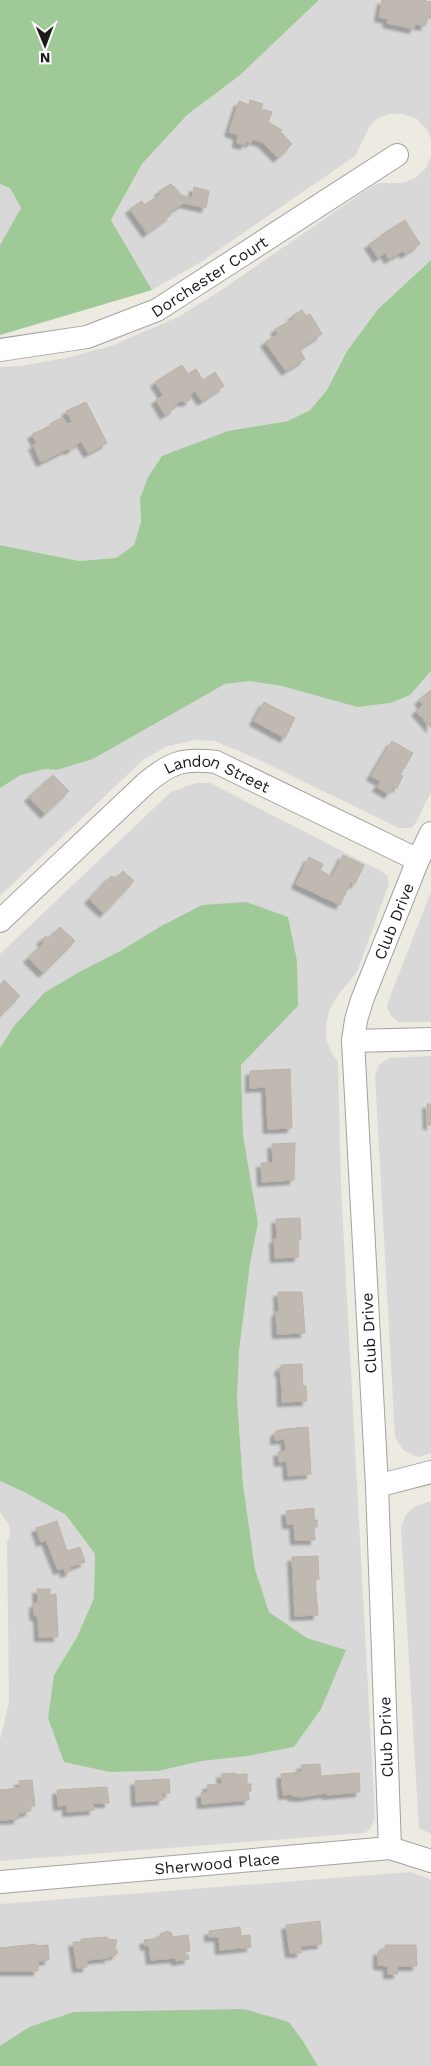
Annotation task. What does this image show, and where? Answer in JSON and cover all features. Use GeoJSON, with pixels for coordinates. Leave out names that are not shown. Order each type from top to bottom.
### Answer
{"type":"FeatureCollection","features":[{"type":"Feature","properties":{"kind":"street","name":"Dorchester Court"},"geometry":{"type":"LineString","coordinates":[[0,350],[87,337],[157,310],[397,155]]}},
{"type":"Feature","properties":{"kind":"street","name":"Landon Street"},"geometry":{"type":"LineString","coordinates":[[0,921],[146,784],[168,766],[184,760],[216,762],[418,860]]}},
{"type":"Feature","properties":{"kind":"street","name":"Club Drive"},"geometry":{"type":"LineString","coordinates":[[390,1848],[377,1486],[353,1041],[356,1020],[362,1000],[418,860],[431,833]]}},
{"type":"Feature","properties":{"kind":"street"},"geometry":{"type":"LineString","coordinates":[[353,1041],[431,1039]]}},
{"type":"Feature","properties":{"kind":"street"},"geometry":{"type":"LineString","coordinates":[[377,1486],[431,1472]]}},
{"type":"Feature","properties":{"kind":"street","name":"Sherwood Place"},"geometry":{"type":"LineString","coordinates":[[0,1882],[390,1848],[431,1861]]}},
{"type":"Feature","properties":{"kind":"shaded area"},"geometry":{"type":"Polygon","coordinates":[[[319,0],[431,0],[431,140],[428,131],[417,119],[403,114],[389,114],[377,119],[370,126],[355,156],[201,262],[152,290],[111,220],[142,164],[187,115],[239,76],[319,0]]]}},
{"type":"Feature","properties":{"kind":"shaded area"},"geometry":{"type":"Polygon","coordinates":[[[431,156],[431,260],[378,309],[347,351],[327,390],[310,410],[288,421],[228,431],[140,499],[141,522],[134,545],[116,558],[79,561],[0,545],[0,367],[20,366],[66,358],[111,346],[178,317],[220,291],[372,186],[381,183],[403,183],[415,178],[426,168],[431,156]]]}},
{"type":"Feature","properties":{"kind":"shaded area"},"geometry":{"type":"Polygon","coordinates":[[[0,184],[10,188],[21,208],[0,245],[0,184]]]}},
{"type":"Feature","properties":{"kind":"shaded area"},"geometry":{"type":"Polygon","coordinates":[[[431,671],[431,792],[415,824],[411,828],[399,828],[255,758],[215,741],[196,740],[168,746],[144,759],[0,896],[0,788],[21,775],[45,769],[57,770],[93,759],[225,684],[249,681],[282,686],[357,707],[410,695],[431,671]]]}},
{"type":"Feature","properties":{"kind":"shaded area"},"geometry":{"type":"Polygon","coordinates":[[[196,783],[210,783],[383,872],[387,875],[389,884],[357,972],[338,995],[329,1010],[326,1027],[326,1038],[330,1050],[338,1062],[341,1187],[375,1818],[370,1829],[364,1833],[0,1861],[0,1740],[9,1702],[7,1543],[10,1534],[9,1525],[0,1512],[0,1481],[66,1515],[95,1554],[94,1598],[77,1637],[54,1675],[110,1772],[158,1771],[202,1761],[248,1756],[293,1747],[346,1650],[307,1638],[269,1612],[255,1569],[243,1484],[237,1397],[238,1351],[250,1264],[258,1223],[243,1135],[241,1065],[298,1006],[202,905],[81,971],[0,1048],[0,954],[171,792],[196,783]]]}},
{"type":"Feature","properties":{"kind":"shaded area"},"geometry":{"type":"Polygon","coordinates":[[[431,892],[431,1022],[398,1022],[392,1017],[387,1008],[388,1002],[431,892]]]}},
{"type":"Feature","properties":{"kind":"shaded area"},"geometry":{"type":"Polygon","coordinates":[[[431,1056],[431,1453],[418,1457],[403,1450],[395,1437],[375,1076],[379,1065],[389,1058],[431,1056]]]}},
{"type":"Feature","properties":{"kind":"shaded area"},"geometry":{"type":"Polygon","coordinates":[[[431,1501],[431,1834],[419,1828],[401,1528],[405,1516],[410,1510],[431,1501]]]}},
{"type":"Feature","properties":{"kind":"shaded area"},"geometry":{"type":"Polygon","coordinates":[[[411,1872],[431,1880],[431,2066],[318,2066],[289,2022],[29,2027],[0,2046],[0,1904],[411,1872]]]}},
{"type":"Feature","properties":{"kind":"green space"},"geometry":{"type":"Polygon","coordinates":[[[0,0],[319,0],[239,76],[187,115],[142,164],[111,220],[152,290],[0,335],[0,245],[21,208],[10,188],[0,184],[0,0]]]}},
{"type":"Feature","properties":{"kind":"green space"},"geometry":{"type":"Polygon","coordinates":[[[431,260],[431,671],[410,695],[390,703],[357,707],[282,686],[249,681],[225,684],[93,759],[57,770],[45,769],[21,775],[0,788],[0,545],[79,561],[116,558],[134,545],[141,522],[140,499],[148,477],[162,456],[228,431],[288,421],[310,410],[327,390],[347,351],[378,309],[431,260]]]}},
{"type":"Feature","properties":{"kind":"green space"},"geometry":{"type":"Polygon","coordinates":[[[246,902],[288,917],[297,961],[298,1006],[241,1065],[243,1135],[258,1223],[250,1264],[239,1351],[237,1397],[243,1484],[255,1569],[269,1612],[307,1638],[346,1650],[321,1709],[294,1747],[248,1756],[202,1761],[158,1771],[110,1772],[64,1762],[48,1718],[54,1675],[77,1637],[94,1598],[95,1554],[66,1515],[0,1481],[0,1048],[14,1026],[44,993],[81,971],[202,905],[246,902]]]}},
{"type":"Feature","properties":{"kind":"green space"},"geometry":{"type":"Polygon","coordinates":[[[244,2009],[289,2022],[318,2066],[0,2066],[0,2046],[29,2027],[74,2012],[244,2009]]]}},
{"type":"Feature","properties":{"kind":"building"},"geometry":{"type":"Polygon","coordinates":[[[382,0],[422,0],[431,2],[431,19],[427,17],[425,26],[415,24],[414,29],[387,23],[388,19],[379,17],[382,0]]]}},
{"type":"Feature","properties":{"kind":"building"},"geometry":{"type":"Polygon","coordinates":[[[250,100],[263,104],[261,109],[272,112],[268,122],[282,130],[280,131],[292,144],[278,158],[262,142],[252,139],[251,143],[246,141],[245,145],[237,143],[238,135],[229,132],[239,101],[249,105],[250,100]]]}},
{"type":"Feature","properties":{"kind":"building"},"geometry":{"type":"Polygon","coordinates":[[[171,184],[181,195],[192,198],[194,187],[209,191],[206,208],[184,203],[169,212],[171,215],[147,233],[130,209],[142,201],[144,205],[161,194],[159,191],[171,184]]]}},
{"type":"Feature","properties":{"kind":"building"},"geometry":{"type":"Polygon","coordinates":[[[405,220],[420,244],[405,254],[403,251],[389,259],[385,253],[378,258],[369,244],[405,220]]]}},
{"type":"Feature","properties":{"kind":"building"},"geometry":{"type":"Polygon","coordinates":[[[302,310],[306,316],[310,314],[322,334],[299,349],[305,359],[286,371],[265,342],[278,334],[275,329],[294,319],[292,316],[302,310]]]}},
{"type":"Feature","properties":{"kind":"building"},"geometry":{"type":"Polygon","coordinates":[[[182,365],[188,374],[196,369],[203,380],[215,372],[224,386],[202,401],[195,391],[190,395],[190,400],[186,402],[181,401],[173,406],[175,408],[165,415],[156,400],[163,395],[155,382],[182,365]]]}},
{"type":"Feature","properties":{"kind":"building"},"geometry":{"type":"Polygon","coordinates":[[[86,402],[107,443],[88,453],[81,441],[70,450],[67,449],[41,462],[33,445],[37,444],[32,434],[51,426],[50,424],[59,419],[63,418],[67,424],[72,422],[66,411],[86,402]]]}},
{"type":"Feature","properties":{"kind":"building"},"geometry":{"type":"Polygon","coordinates":[[[431,690],[431,728],[416,711],[423,705],[419,700],[431,690]]]}},
{"type":"Feature","properties":{"kind":"building"},"geometry":{"type":"Polygon","coordinates":[[[264,702],[295,718],[285,738],[254,721],[264,702]]]}},
{"type":"Feature","properties":{"kind":"building"},"geometry":{"type":"Polygon","coordinates":[[[392,741],[413,753],[400,775],[403,776],[397,788],[394,786],[389,794],[377,787],[381,781],[371,776],[392,741]]]}},
{"type":"Feature","properties":{"kind":"building"},"geometry":{"type":"Polygon","coordinates":[[[53,775],[69,791],[45,814],[29,797],[53,775]]]}},
{"type":"Feature","properties":{"kind":"building"},"geometry":{"type":"Polygon","coordinates":[[[343,855],[364,865],[355,884],[351,882],[340,905],[296,884],[309,857],[323,864],[320,870],[332,877],[343,855]]]}},
{"type":"Feature","properties":{"kind":"building"},"geometry":{"type":"Polygon","coordinates":[[[123,871],[134,881],[104,913],[89,899],[111,876],[116,878],[123,871]]]}},
{"type":"Feature","properties":{"kind":"building"},"geometry":{"type":"Polygon","coordinates":[[[60,927],[75,941],[43,973],[28,958],[44,943],[41,940],[46,936],[48,939],[60,927]]]}},
{"type":"Feature","properties":{"kind":"building"},"geometry":{"type":"Polygon","coordinates":[[[4,980],[20,996],[0,1016],[0,985],[4,980]]]}},
{"type":"Feature","properties":{"kind":"building"},"geometry":{"type":"Polygon","coordinates":[[[290,1069],[292,1128],[268,1129],[266,1087],[250,1088],[250,1071],[290,1069]]]}},
{"type":"Feature","properties":{"kind":"building"},"geometry":{"type":"Polygon","coordinates":[[[427,1104],[431,1104],[431,1125],[428,1125],[427,1104]]]}},
{"type":"Feature","properties":{"kind":"building"},"geometry":{"type":"Polygon","coordinates":[[[295,1143],[294,1180],[262,1182],[261,1163],[273,1163],[272,1144],[295,1143]]]}},
{"type":"Feature","properties":{"kind":"building"},"geometry":{"type":"Polygon","coordinates":[[[300,1218],[301,1240],[298,1240],[299,1257],[275,1258],[274,1239],[277,1239],[276,1219],[300,1218]]]}},
{"type":"Feature","properties":{"kind":"building"},"geometry":{"type":"Polygon","coordinates":[[[278,1292],[302,1292],[305,1333],[277,1334],[276,1312],[279,1312],[278,1292]]]}},
{"type":"Feature","properties":{"kind":"building"},"geometry":{"type":"Polygon","coordinates":[[[302,1364],[303,1386],[306,1386],[307,1401],[282,1402],[281,1372],[279,1372],[279,1368],[281,1368],[281,1365],[302,1364]]]}},
{"type":"Feature","properties":{"kind":"building"},"geometry":{"type":"Polygon","coordinates":[[[308,1427],[311,1474],[288,1476],[287,1461],[279,1462],[278,1452],[286,1451],[285,1439],[275,1440],[275,1433],[285,1429],[308,1427]]]}},
{"type":"Feature","properties":{"kind":"building"},"geometry":{"type":"Polygon","coordinates":[[[314,1508],[314,1520],[317,1520],[317,1527],[314,1527],[315,1540],[295,1540],[294,1524],[287,1524],[286,1511],[314,1508]]]}},
{"type":"Feature","properties":{"kind":"building"},"geometry":{"type":"Polygon","coordinates":[[[57,1521],[67,1551],[80,1547],[85,1562],[70,1567],[71,1571],[65,1573],[64,1568],[58,1570],[46,1540],[41,1542],[36,1528],[57,1521]]]}},
{"type":"Feature","properties":{"kind":"building"},"geometry":{"type":"Polygon","coordinates":[[[318,1556],[319,1579],[315,1579],[318,1615],[295,1616],[292,1557],[318,1556]]]}},
{"type":"Feature","properties":{"kind":"building"},"geometry":{"type":"Polygon","coordinates":[[[37,1589],[50,1589],[50,1595],[56,1594],[58,1637],[39,1637],[38,1617],[34,1615],[34,1604],[38,1602],[37,1589]]]}},
{"type":"Feature","properties":{"kind":"building"},"geometry":{"type":"Polygon","coordinates":[[[320,1764],[321,1776],[359,1773],[360,1792],[327,1795],[326,1793],[302,1797],[292,1796],[292,1794],[283,1795],[281,1774],[302,1772],[301,1765],[320,1764]]]}},
{"type":"Feature","properties":{"kind":"building"},"geometry":{"type":"Polygon","coordinates":[[[236,1773],[236,1775],[247,1774],[247,1784],[251,1784],[251,1791],[248,1791],[249,1800],[202,1804],[201,1793],[208,1792],[207,1785],[222,1784],[221,1774],[236,1773]]]}},
{"type":"Feature","properties":{"kind":"building"},"geometry":{"type":"Polygon","coordinates":[[[169,1779],[170,1793],[162,1793],[163,1800],[136,1802],[135,1781],[169,1779]]]}},
{"type":"Feature","properties":{"kind":"building"},"geometry":{"type":"Polygon","coordinates":[[[32,1780],[35,1806],[30,1806],[30,1811],[18,1814],[18,1819],[0,1820],[0,1790],[20,1788],[19,1781],[32,1780]]]}},
{"type":"Feature","properties":{"kind":"building"},"geometry":{"type":"Polygon","coordinates":[[[107,1787],[109,1803],[93,1803],[94,1810],[67,1812],[67,1805],[58,1806],[57,1790],[107,1787]]]}},
{"type":"Feature","properties":{"kind":"building"},"geometry":{"type":"Polygon","coordinates":[[[320,1921],[322,1944],[301,1946],[301,1953],[290,1953],[286,1925],[320,1921]]]}},
{"type":"Feature","properties":{"kind":"building"},"geometry":{"type":"Polygon","coordinates":[[[240,1927],[241,1936],[250,1935],[251,1947],[220,1950],[219,1937],[209,1937],[209,1931],[240,1927]]]}},
{"type":"Feature","properties":{"kind":"building"},"geometry":{"type":"Polygon","coordinates":[[[167,1931],[172,1933],[172,1937],[188,1935],[190,1951],[184,1952],[185,1955],[188,1955],[189,1959],[176,1961],[175,1958],[151,1960],[149,1945],[145,1946],[144,1940],[161,1938],[160,1934],[167,1931]]]}},
{"type":"Feature","properties":{"kind":"building"},"geometry":{"type":"Polygon","coordinates":[[[107,1937],[107,1939],[117,1940],[115,1947],[118,1953],[108,1956],[109,1958],[87,1960],[87,1967],[77,1968],[73,1942],[81,1942],[81,1939],[107,1937]]]}},
{"type":"Feature","properties":{"kind":"building"},"geometry":{"type":"Polygon","coordinates":[[[36,1944],[36,1946],[48,1945],[49,1960],[38,1961],[38,1971],[0,1971],[0,1948],[36,1944]]]}},
{"type":"Feature","properties":{"kind":"building"},"geometry":{"type":"Polygon","coordinates":[[[385,1945],[416,1945],[417,1966],[397,1966],[398,1974],[388,1974],[388,1966],[378,1965],[378,1951],[385,1951],[385,1945]]]}}]}
